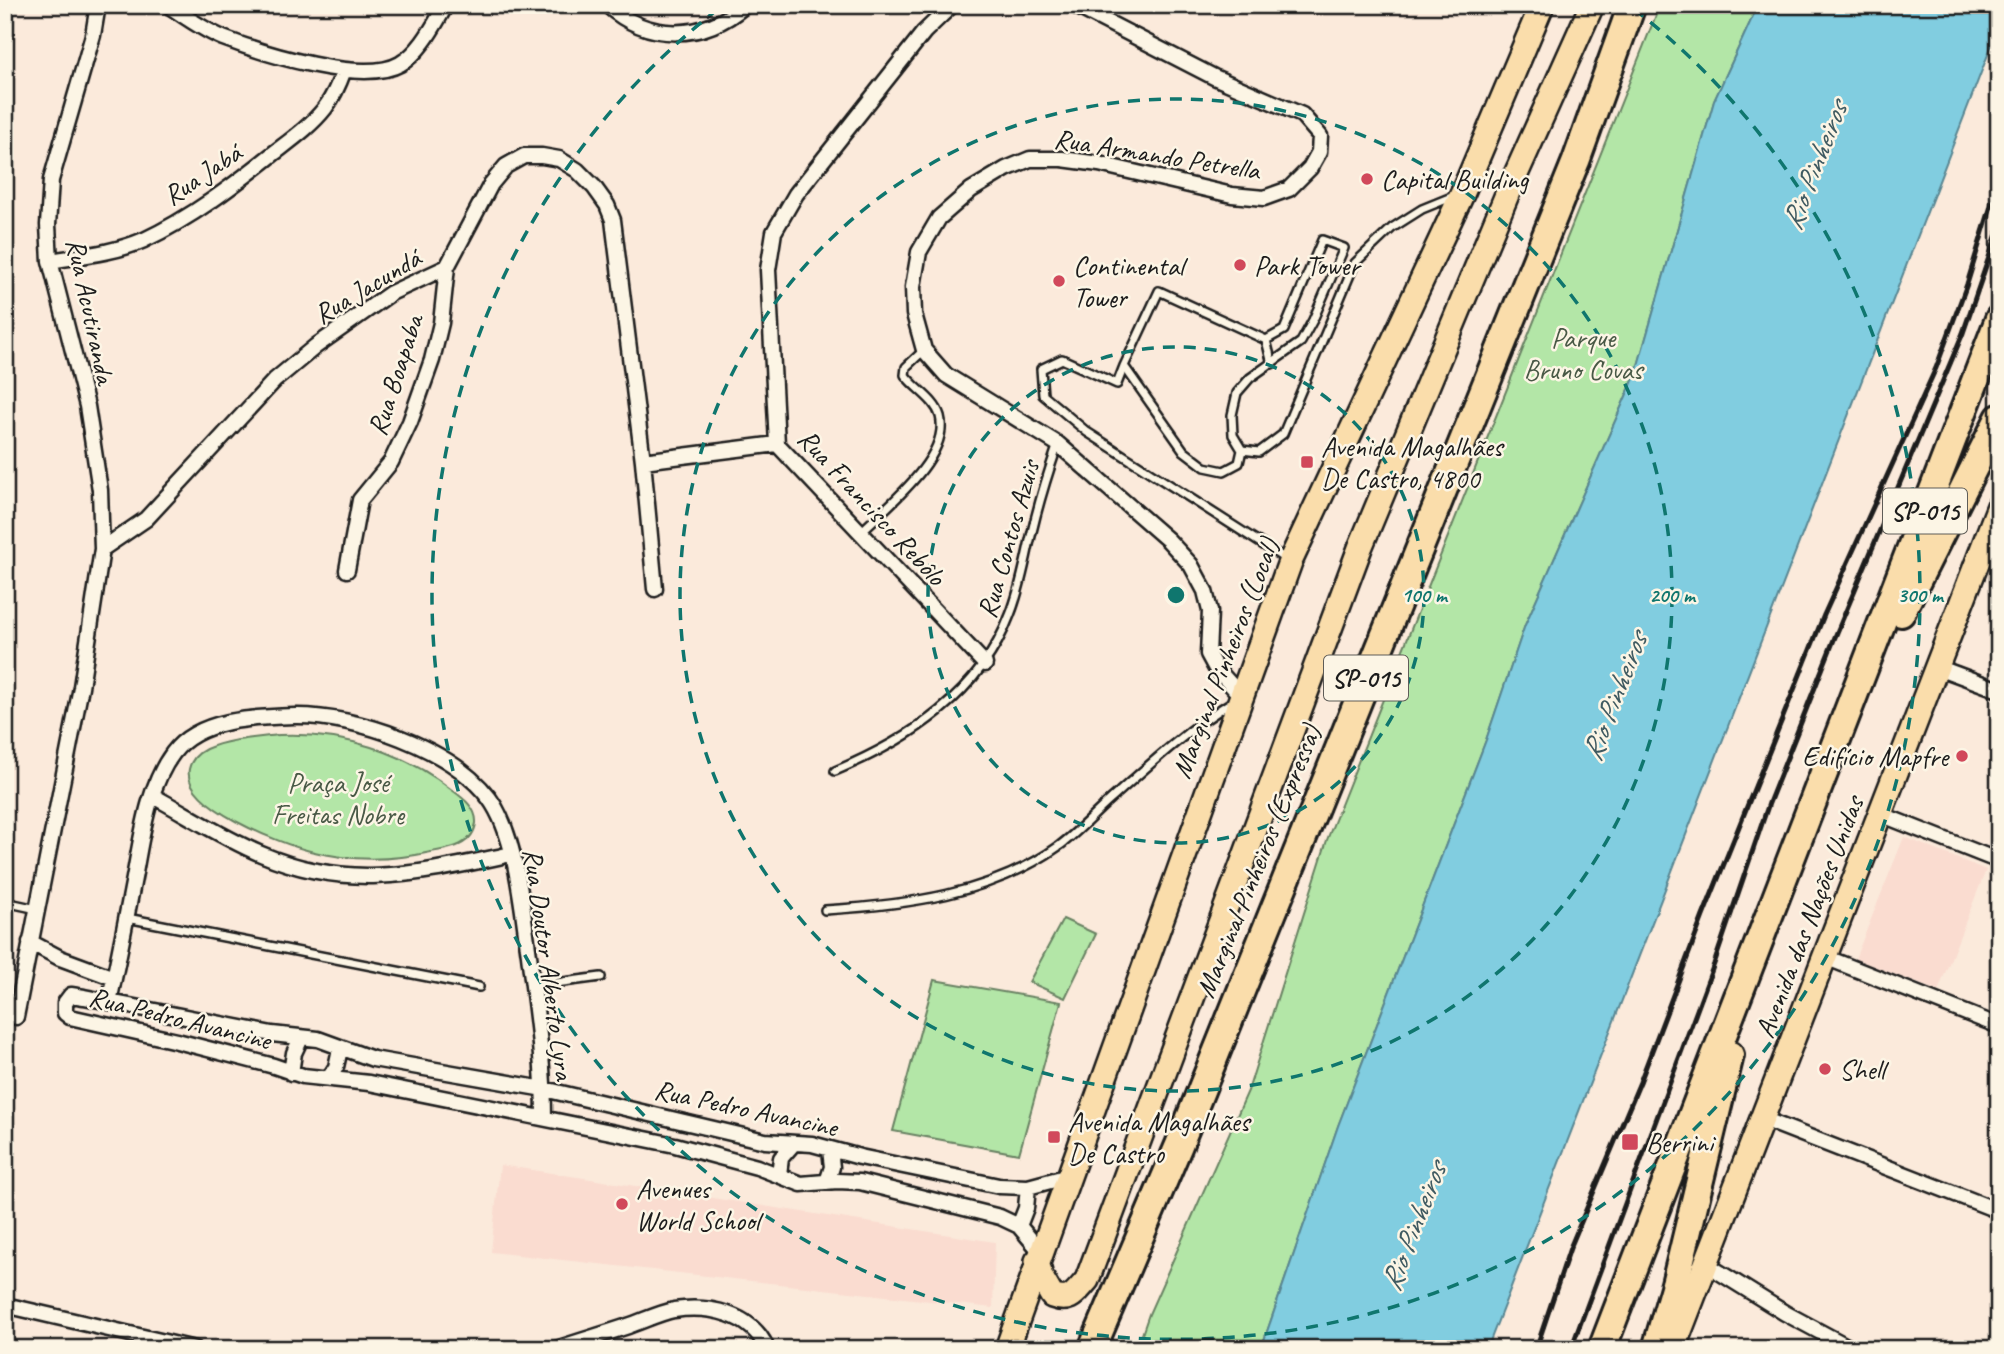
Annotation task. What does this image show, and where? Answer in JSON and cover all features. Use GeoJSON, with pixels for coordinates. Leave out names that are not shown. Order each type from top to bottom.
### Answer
{"type":"FeatureCollection","features":[{"type":"Feature","properties":{"kind":"highway","name":"Marginal Pinheiros (Local)"},"geometry":{"type":"LineString","coordinates":[[1007,1349],[1290,562],[1463,192],[1542,5]]}},
{"type":"Feature","properties":{"kind":"highway"},"geometry":{"type":"LineString","coordinates":[[1039,1256],[1041,1277],[1052,1296],[1062,1300],[1072,1297],[1087,1280],[1360,548],[1508,192],[1592,5]]}},
{"type":"Feature","properties":{"kind":"highway","name":"Marginal Pinheiros (Expressa)"},"geometry":{"type":"LineString","coordinates":[[1092,1349],[1179,1145],[1576,161],[1632,5]]}},
{"type":"Feature","properties":{"kind":"highway","name":"SP-015"},"geometry":{"type":"LineString","coordinates":[[1602,1349],[1999,319]]}},
{"type":"Feature","properties":{"kind":"highway"},"geometry":{"type":"LineString","coordinates":[[1851,704],[1912,593],[1999,418]]}},
{"type":"Feature","properties":{"kind":"highway","name":"Avenida das Nações Unidas"},"geometry":{"type":"LineString","coordinates":[[1673,1349],[1999,506]]}},
{"type":"Feature","properties":{"kind":"highway"},"geometry":{"type":"LineString","coordinates":[[1656,1349],[1699,1186],[1749,971]]}},
{"type":"Feature","properties":{"kind":"street","name":"Rua Acutiranda"},"geometry":{"type":"LineString","coordinates":[[16,1017],[80,687],[102,550],[100,490],[87,406],[50,261],[48,225],[51,180],[93,35],[98,5]]}},
{"type":"Feature","properties":{"kind":"street"},"geometry":{"type":"LineString","coordinates":[[168,5],[222,38],[309,65],[344,70],[384,70],[400,64],[414,53],[446,5]]}},
{"type":"Feature","properties":{"kind":"street"},"geometry":{"type":"LineString","coordinates":[[607,5],[622,18],[663,32],[690,33],[730,19],[745,5]]}},
{"type":"Feature","properties":{"kind":"street","name":"Rua Francisco Rebôlo"},"geometry":{"type":"LineString","coordinates":[[952,5],[924,32],[804,183],[774,232],[768,270],[777,444],[985,664]]}},
{"type":"Feature","properties":{"kind":"street","name":"Rua Armando Petrella"},"geometry":{"type":"LineString","coordinates":[[1074,5],[1214,77],[1302,115],[1320,136],[1319,152],[1310,168],[1289,189],[1264,198],[1231,195],[1099,164],[1062,159],[1030,159],[1006,169],[971,190],[939,218],[919,252],[913,287],[914,314],[924,350],[946,375],[1058,444],[1168,540],[1191,565],[1205,591],[1210,611],[1208,654],[1215,667],[1241,696]]}},
{"type":"Feature","properties":{"kind":"street","name":"Rua Jabá"},"geometry":{"type":"LineString","coordinates":[[50,261],[99,254],[144,240],[210,202],[304,130],[337,92],[344,70]]}},
{"type":"Feature","properties":{"kind":"street","name":"Rua Jacundá"},"geometry":{"type":"LineString","coordinates":[[102,550],[146,519],[275,380],[316,346],[391,293],[447,267],[492,184],[506,166],[524,156],[542,156],[559,159],[577,170],[607,205],[613,220],[643,461],[655,589]]}},
{"type":"Feature","properties":{"kind":"street","name":"Rua Boapaba"},"geometry":{"type":"LineString","coordinates":[[347,570],[360,500],[391,462],[410,422],[432,360],[441,323],[447,267]]}},
{"type":"Feature","properties":{"kind":"street"},"geometry":{"type":"LineString","coordinates":[[643,461],[777,444]]}},
{"type":"Feature","properties":{"kind":"street"},"geometry":{"type":"LineString","coordinates":[[1937,667],[1999,690]]}},
{"type":"Feature","properties":{"kind":"street","name":"Rua Doutor Alberto Lyra"},"geometry":{"type":"LineString","coordinates":[[109,1002],[153,796],[164,766],[174,751],[184,740],[199,732],[243,720],[299,716],[359,724],[395,735],[457,770],[476,784],[498,813],[519,884],[533,986],[544,1089],[544,1118]]}},
{"type":"Feature","properties":{"kind":"street"},"geometry":{"type":"LineString","coordinates":[[153,796],[262,855],[316,871],[362,877],[391,877],[512,854]]}},
{"type":"Feature","properties":{"kind":"street"},"geometry":{"type":"LineString","coordinates":[[1880,814],[1999,861]]}},
{"type":"Feature","properties":{"kind":"street"},"geometry":{"type":"LineString","coordinates":[[30,942],[60,958],[114,978]]}},
{"type":"Feature","properties":{"kind":"street"},"geometry":{"type":"LineString","coordinates":[[1825,957],[1999,1026]]}},
{"type":"Feature","properties":{"kind":"street","name":"Rua Pedro Avancine"},"geometry":{"type":"LineString","coordinates":[[1039,1256],[1019,1226],[1000,1217],[860,1182],[801,1184],[675,1145],[369,1083],[291,1073],[274,1066],[70,1017],[64,1008],[71,995],[318,1039],[373,1059],[544,1089],[765,1141],[812,1144],[988,1184],[1028,1187],[1069,1176]]}},
{"type":"Feature","properties":{"kind":"street"},"geometry":{"type":"LineString","coordinates":[[291,1073],[294,1053],[301,1038]]}},
{"type":"Feature","properties":{"kind":"street"},"geometry":{"type":"LineString","coordinates":[[329,1078],[336,1067],[340,1049]]}},
{"type":"Feature","properties":{"kind":"street"},"geometry":{"type":"LineString","coordinates":[[1763,1119],[1999,1211]]}},
{"type":"Feature","properties":{"kind":"street"},"geometry":{"type":"LineString","coordinates":[[779,1175],[781,1158],[794,1143]]}},
{"type":"Feature","properties":{"kind":"street"},"geometry":{"type":"LineString","coordinates":[[827,1182],[832,1167],[830,1150]]}},
{"type":"Feature","properties":{"kind":"street"},"geometry":{"type":"LineString","coordinates":[[1019,1226],[1026,1208],[1028,1187]]}},
{"type":"Feature","properties":{"kind":"street"},"geometry":{"type":"LineString","coordinates":[[1706,1264],[1785,1313],[1852,1349]]}},
{"type":"Feature","properties":{"kind":"street"},"geometry":{"type":"LineString","coordinates":[[5,1305],[195,1349]]}},
{"type":"Feature","properties":{"kind":"street"},"geometry":{"type":"LineString","coordinates":[[556,1349],[672,1310],[702,1309],[726,1312],[741,1320],[754,1331],[767,1349]]}},
{"type":"Feature","properties":{"kind":"lane"},"geometry":{"type":"LineString","coordinates":[[1242,450],[1259,452],[1283,434],[1355,263],[1392,228],[1422,209],[1463,192]]}},
{"type":"Feature","properties":{"kind":"lane"},"geometry":{"type":"LineString","coordinates":[[1124,366],[1184,451],[1205,467],[1224,471],[1239,463],[1242,450],[1233,435],[1232,415],[1237,393],[1250,378],[1301,342],[1344,248],[1322,240],[1283,330],[1266,340]]}},
{"type":"Feature","properties":{"kind":"lane"},"geometry":{"type":"LineString","coordinates":[[1266,340],[1159,291],[1117,384],[1062,359],[1041,369],[1043,395],[1087,432],[1290,562]]}},
{"type":"Feature","properties":{"kind":"lane"},"geometry":{"type":"LineString","coordinates":[[1266,340],[1272,364]]}},
{"type":"Feature","properties":{"kind":"lane"},"geometry":{"type":"LineString","coordinates":[[860,534],[924,469],[937,447],[942,431],[939,414],[905,375],[906,367],[924,350]]}},
{"type":"Feature","properties":{"kind":"lane","name":"Rua Contos Azuis"},"geometry":{"type":"LineString","coordinates":[[835,771],[871,756],[915,731],[957,695],[985,664],[1001,638],[1011,613],[1022,579],[1039,501],[1058,444]]}},
{"type":"Feature","properties":{"kind":"lane"},"geometry":{"type":"LineString","coordinates":[[825,910],[874,906],[950,894],[988,883],[1024,866],[1059,846],[1155,759],[1213,713],[1241,696]]}},
{"type":"Feature","properties":{"kind":"lane"},"geometry":{"type":"LineString","coordinates":[[5,902],[37,909]]}},
{"type":"Feature","properties":{"kind":"lane"},"geometry":{"type":"LineString","coordinates":[[126,918],[479,987]]}},
{"type":"Feature","properties":{"kind":"lane"},"geometry":{"type":"LineString","coordinates":[[533,986],[601,977]]}},
{"type":"Feature","properties":{"kind":"shaded area"},"geometry":{"type":"Polygon","coordinates":[[[1904,837],[1986,870],[1938,991],[1855,959],[1904,837]]]}},
{"type":"Feature","properties":{"kind":"shaded area","name":"Avenues World School"},"geometry":{"type":"Polygon","coordinates":[[[500,1165],[995,1242],[993,1308],[491,1252],[500,1165]]]}},
{"type":"Feature","properties":{"kind":"green space","name":"Parque Bruno Covas"},"geometry":{"type":"Polygon","coordinates":[[[1660,5],[1758,5],[1714,101],[1635,376],[1525,625],[1486,740],[1338,1126],[1261,1349],[1137,1349],[1149,1314],[1248,1091],[1327,840],[1660,5]]]}},
{"type":"Feature","properties":{"kind":"green space","name":"Praça José Freitas Nobre"},"geometry":{"type":"Polygon","coordinates":[[[279,735],[348,741],[392,755],[413,765],[461,796],[476,818],[474,831],[459,845],[416,855],[370,859],[340,857],[296,847],[257,832],[217,809],[201,796],[191,783],[190,766],[195,757],[206,749],[232,741],[279,735]]]}},
{"type":"Feature","properties":{"kind":"green space"},"geometry":{"type":"Polygon","coordinates":[[[1063,919],[1096,934],[1065,998],[1029,982],[1063,919]]]}},
{"type":"Feature","properties":{"kind":"green space"},"geometry":{"type":"Polygon","coordinates":[[[934,980],[1061,1002],[1019,1154],[893,1131],[934,980]]]}},
{"type":"Feature","properties":{"kind":"water","name":"Rio Pinheiros"},"geometry":{"type":"Polygon","coordinates":[[[1758,5],[1999,5],[1999,26],[1487,1349],[1261,1349],[1338,1126],[1486,740],[1525,625],[1635,376],[1714,101],[1758,5]]]}},
{"type":"Feature","properties":{"kind":"railway"},"geometry":{"type":"LineString","coordinates":[[1536,1349],[1570,1248],[1640,1082],[1703,916],[1824,615],[1936,368],[1967,284],[1999,180]]}},
{"type":"Feature","properties":{"kind":"railway"},"geometry":{"type":"LineString","coordinates":[[1571,1349],[1714,964],[1769,803],[1835,637],[1963,333],[1999,228]]}},
{"type":"Feature","properties":{"kind":"place","name":"Capital Building"},"geometry":{"type":"Point","coordinates":[1367,179]}},
{"type":"Feature","properties":{"kind":"place","name":"Park Tower"},"geometry":{"type":"Point","coordinates":[1240,265]}},
{"type":"Feature","properties":{"kind":"place","name":"Continental Tower"},"geometry":{"type":"Point","coordinates":[1059,281]}},
{"type":"Feature","properties":{"kind":"place","name":"Avenida Magalhães De Castro, 4800"},"geometry":{"type":"Point","coordinates":[1307,462]}},
{"type":"Feature","properties":{"kind":"place","name":"Edifício Mapfre"},"geometry":{"type":"Point","coordinates":[1962,756]}},
{"type":"Feature","properties":{"kind":"place","name":"Shell"},"geometry":{"type":"Point","coordinates":[1825,1069]}},
{"type":"Feature","properties":{"kind":"place","name":"Avenida Magalhães De Castro"},"geometry":{"type":"Point","coordinates":[1054,1137]}},
{"type":"Feature","properties":{"kind":"place","name":"Berrini"},"geometry":{"type":"Point","coordinates":[1630,1142]}},
{"type":"Feature","properties":{"kind":"place","name":"Avenues World School"},"geometry":{"type":"Point","coordinates":[622,1204]}}]}
